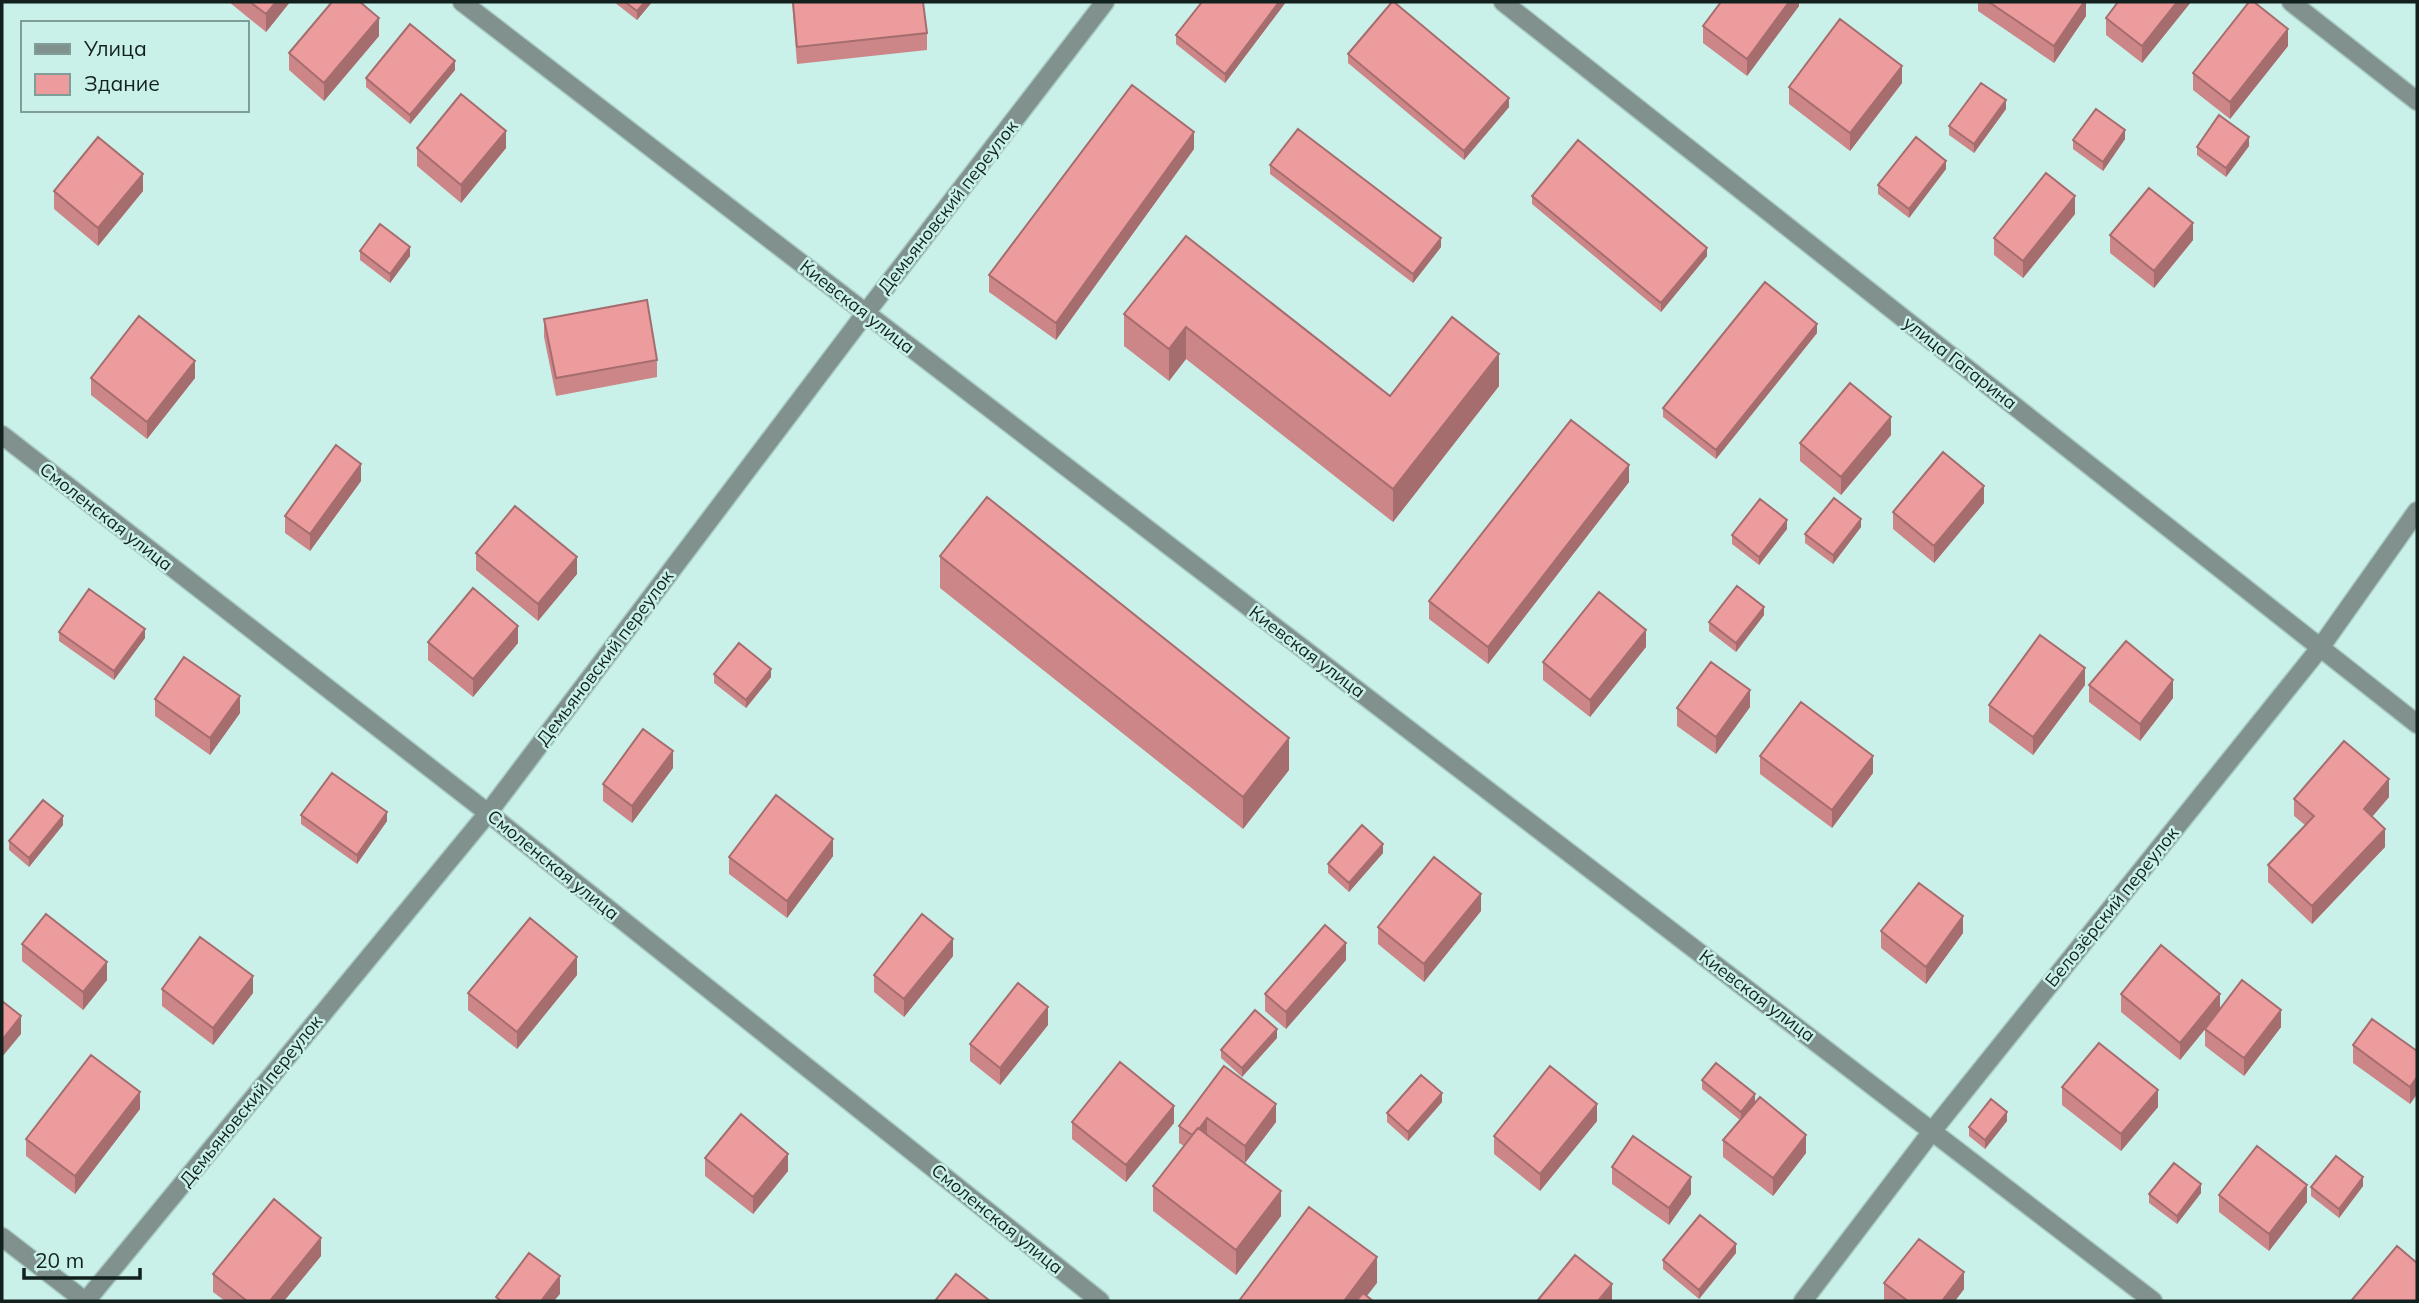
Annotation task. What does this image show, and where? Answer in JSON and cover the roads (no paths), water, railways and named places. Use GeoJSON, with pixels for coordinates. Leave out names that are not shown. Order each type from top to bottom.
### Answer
{"type":"FeatureCollection","features":[{"type":"Feature","properties":{"kind":"street","name":"Киевская улица"},"geometry":{"type":"LineString","coordinates":[[462,2],[865,314],[1933,1130],[2152,1301]]}},
{"type":"Feature","properties":{"kind":"street","name":"Демьяновский переулок"},"geometry":{"type":"LineString","coordinates":[[85,1301],[488,813],[1105,2]]}},
{"type":"Feature","properties":{"kind":"street","name":"улица Гагарина"},"geometry":{"type":"LineString","coordinates":[[1503,2],[2417,724]]}},
{"type":"Feature","properties":{"kind":"street"},"geometry":{"type":"LineString","coordinates":[[2291,2],[2417,102]]}},
{"type":"Feature","properties":{"kind":"street","name":"Смоленская улица"},"geometry":{"type":"LineString","coordinates":[[2,435],[488,813],[1100,1301]]}},
{"type":"Feature","properties":{"kind":"street","name":"Белозёрский переулок"},"geometry":{"type":"LineString","coordinates":[[1803,1301],[1933,1130],[2320,648],[2417,510]]}},
{"type":"Feature","properties":{"kind":"street"},"geometry":{"type":"LineString","coordinates":[[2,1237],[85,1301]]}}]}
